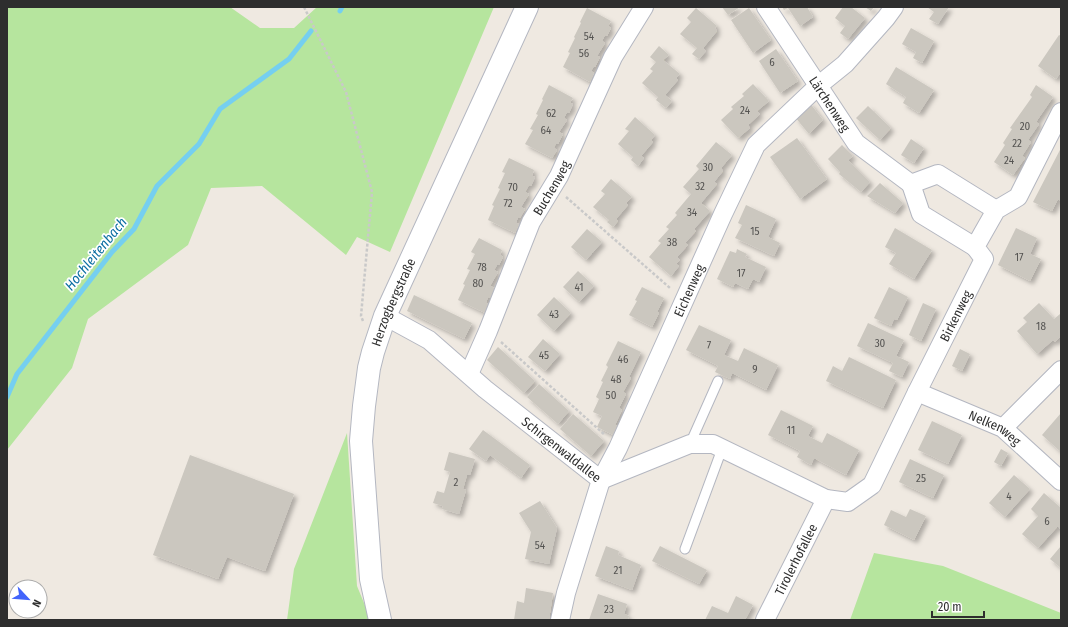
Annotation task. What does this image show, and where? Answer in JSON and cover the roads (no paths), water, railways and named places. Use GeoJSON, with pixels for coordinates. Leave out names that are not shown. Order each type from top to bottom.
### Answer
{"type":"FeatureCollection","features":[{"type":"Feature","properties":{"kind":"main road","name":"Herzogbergstraße"},"geometry":{"type":"LineString","coordinates":[[380,620],[371,579],[361,441],[369,368],[385,316],[527,7]]}},
{"type":"Feature","properties":{"kind":"street","name":"Buchenweg"},"geometry":{"type":"LineString","coordinates":[[469,374],[531,222],[559,176],[613,57],[644,7]]}},
{"type":"Feature","properties":{"kind":"street","name":"Lärchenweg"},"geometry":{"type":"LineString","coordinates":[[766,7],[856,143],[911,184]]}},
{"type":"Feature","properties":{"kind":"street","name":"Eichenweg"},"geometry":{"type":"LineString","coordinates":[[560,620],[566,592],[601,480],[618,448],[723,214],[756,145],[818,85],[845,64],[894,7]]}},
{"type":"Feature","properties":{"kind":"street"},"geometry":{"type":"LineString","coordinates":[[996,210],[938,174],[911,184],[920,214],[975,248],[996,210],[1018,197],[1061,112]]}},
{"type":"Feature","properties":{"kind":"street","name":"Birkenweg"},"geometry":{"type":"LineString","coordinates":[[826,499],[848,502],[872,485],[984,260],[975,248]]}},
{"type":"Feature","properties":{"kind":"street","name":"Schirgenwaldallee"},"geometry":{"type":"LineString","coordinates":[[385,316],[429,340],[485,389],[601,480],[690,444],[713,444],[826,499]]}},
{"type":"Feature","properties":{"kind":"street"},"geometry":{"type":"LineString","coordinates":[[1003,428],[1061,370]]}},
{"type":"Feature","properties":{"kind":"street","name":"Nelkenweg"},"geometry":{"type":"LineString","coordinates":[[917,392],[1003,428],[1061,481]]}},
{"type":"Feature","properties":{"kind":"street","name":"Tirolerhofallee"},"geometry":{"type":"LineString","coordinates":[[765,620],[826,499]]}},
{"type":"Feature","properties":{"kind":"lane"},"geometry":{"type":"LineString","coordinates":[[690,444],[718,381]]}},
{"type":"Feature","properties":{"kind":"lane"},"geometry":{"type":"LineString","coordinates":[[685,549],[722,448]]}},
{"type":"Feature","properties":{"kind":"waterway","name":"Hochleitenbach"},"geometry":{"type":"LineString","coordinates":[[340,11],[342,7]]}},
{"type":"Feature","properties":{"kind":"waterway","name":"Hochleitenbach"},"geometry":{"type":"LineString","coordinates":[[7,397],[17,374],[112,252],[134,229],[157,186],[199,144],[220,109],[289,59],[311,31]]}}]}
